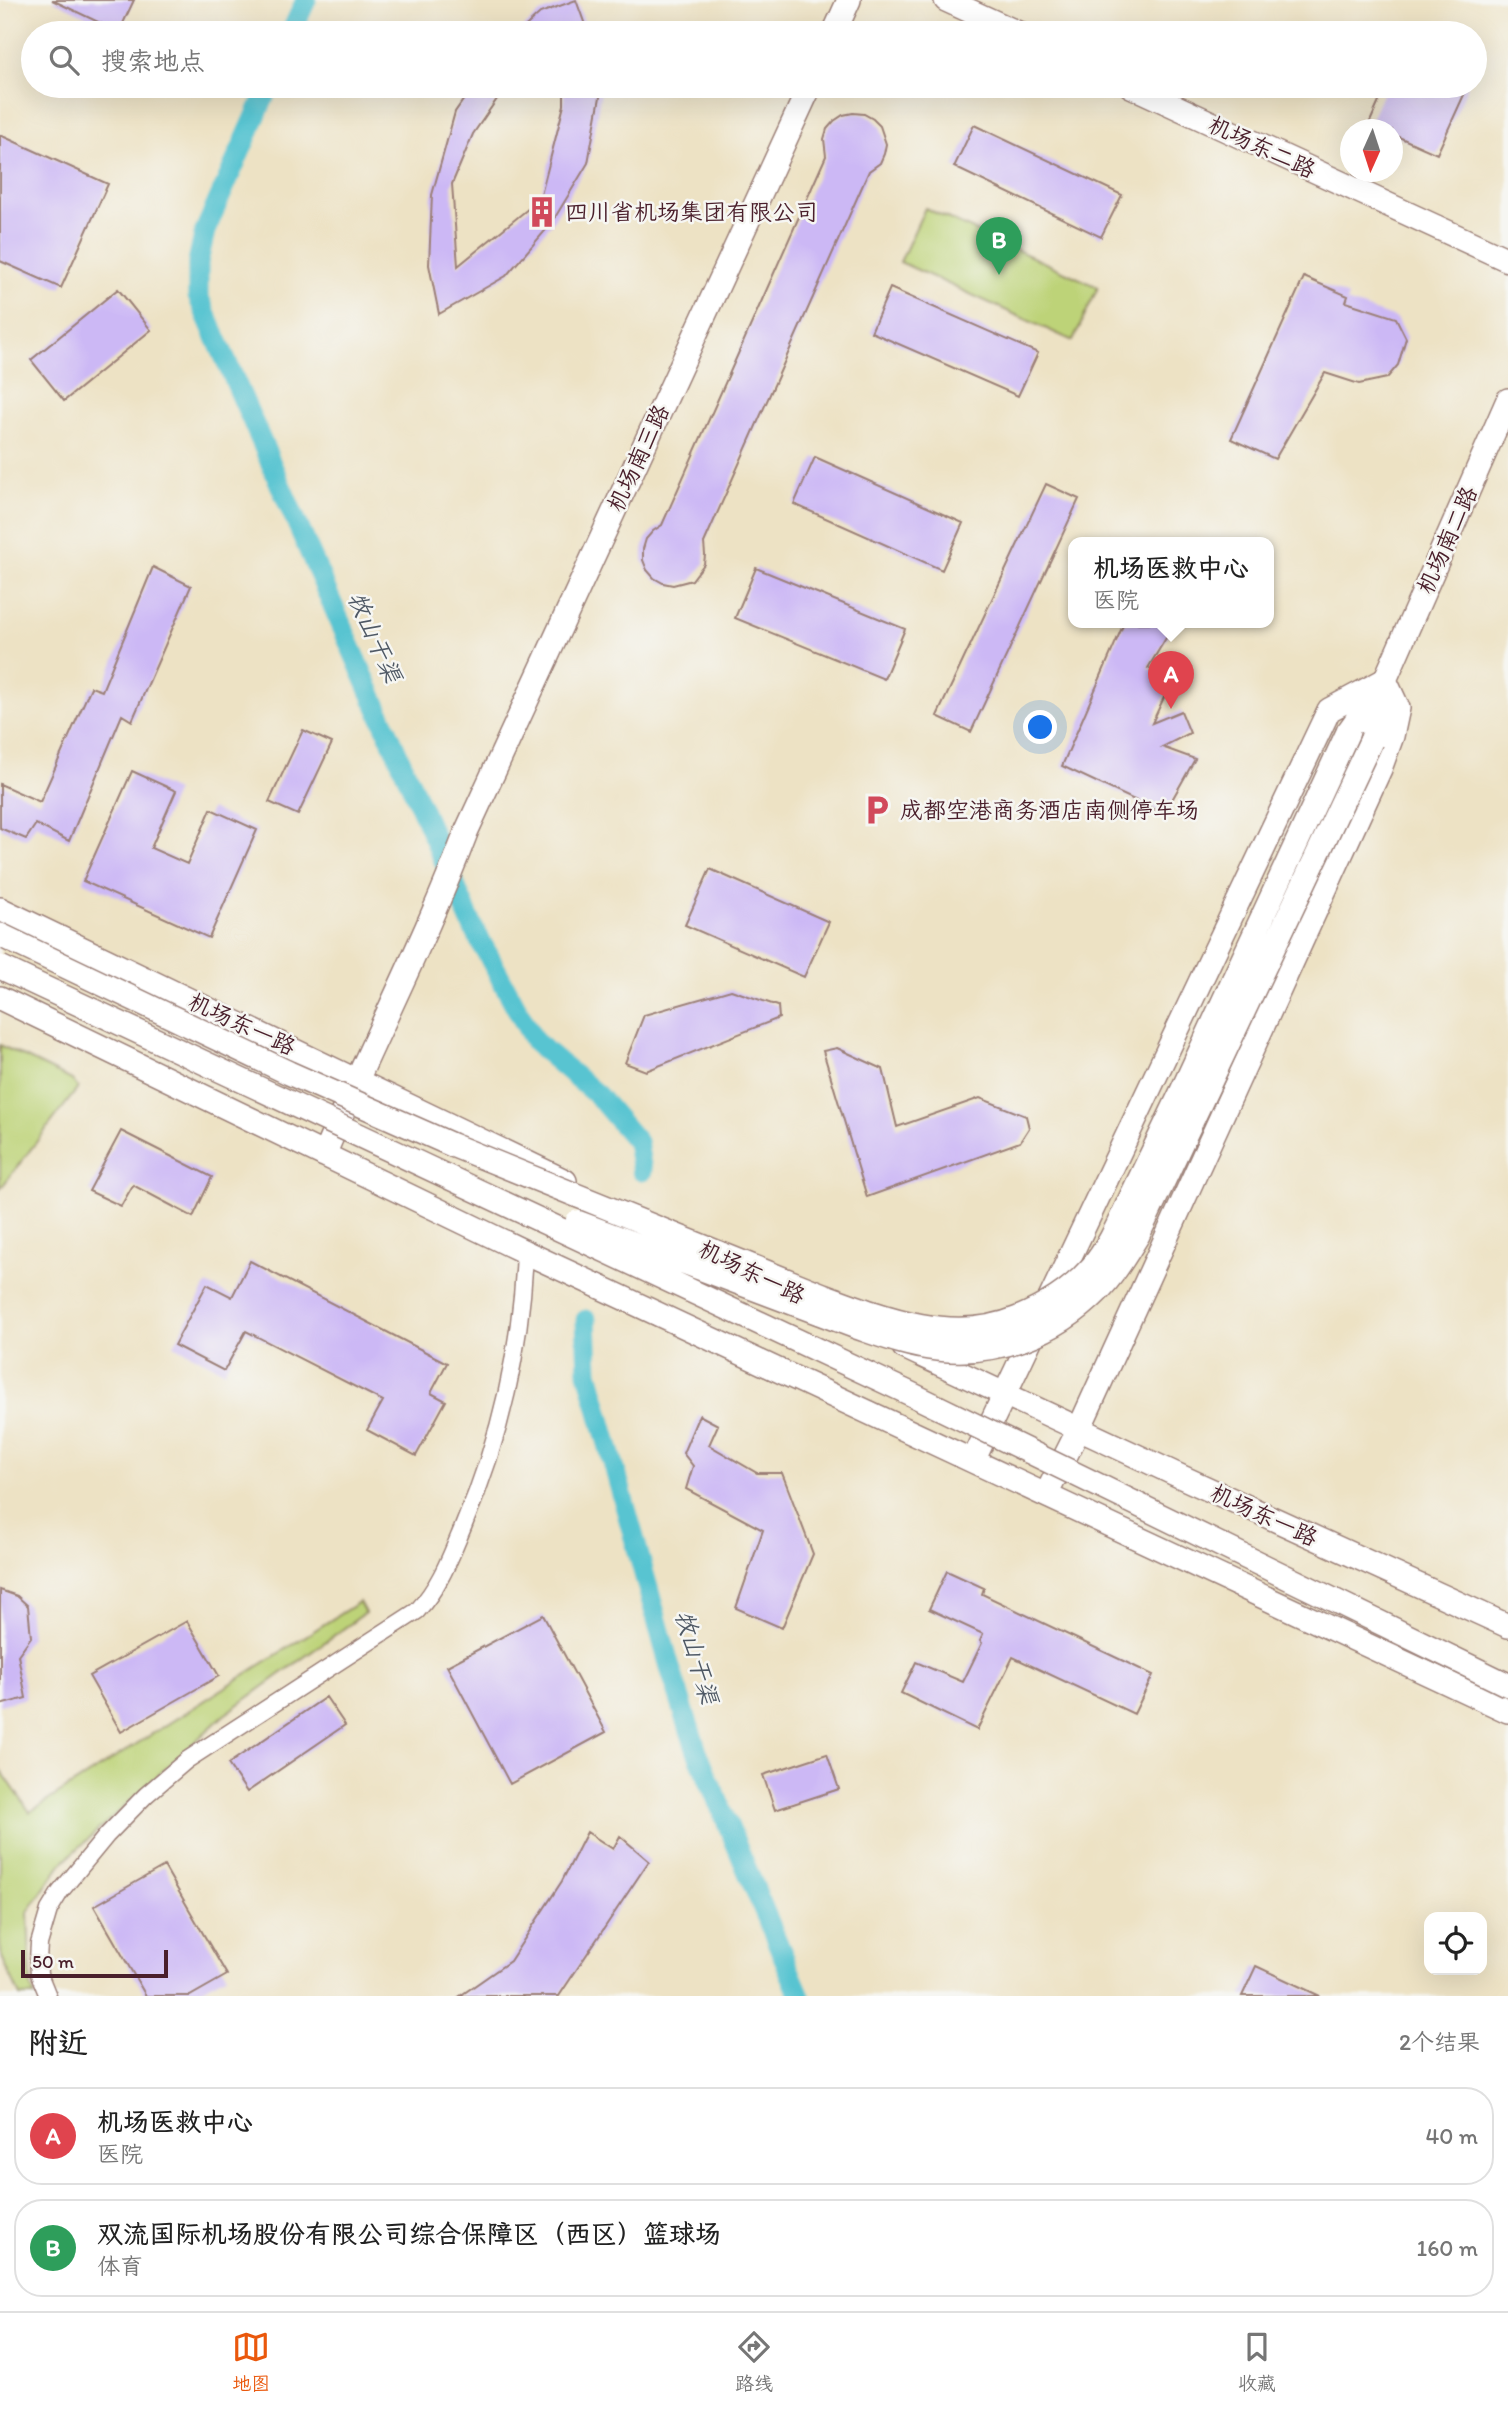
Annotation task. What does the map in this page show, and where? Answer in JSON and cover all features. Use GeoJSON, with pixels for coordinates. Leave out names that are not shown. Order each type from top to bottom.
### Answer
{"type":"FeatureCollection","features":[{"type":"Feature","properties":{"kind":"street"},"geometry":{"type":"LineString","coordinates":[[839,21],[849,0]]}},
{"type":"Feature","properties":{"kind":"street"},"geometry":{"type":"LineString","coordinates":[[946,0],[991,21]]}},
{"type":"Feature","properties":{"kind":"street","name":"机场南三路"},"geometry":{"type":"LineString","coordinates":[[324,1154],[356,1079],[440,901],[467,830],[804,98]]}},
{"type":"Feature","properties":{"kind":"street","name":"机场东二路"},"geometry":{"type":"LineString","coordinates":[[1157,98],[1508,260]]}},
{"type":"Feature","properties":{"kind":"street","name":"机场南二路"},"geometry":{"type":"LineString","coordinates":[[1385,680],[1508,400]]}},
{"type":"Feature","properties":{"kind":"street"},"geometry":{"type":"LineString","coordinates":[[0,935],[289,1073],[452,1145],[810,1290],[880,1317],[916,1326],[975,1328],[1015,1320],[1059,1296],[1092,1267],[1102,1252],[1116,1229],[1171,1113],[1348,732],[1385,680]]}},
{"type":"Feature","properties":{"kind":"street"},"geometry":{"type":"LineString","coordinates":[[429,1168],[901,1343],[937,1349],[974,1350],[1008,1345],[1040,1332],[1067,1318],[1099,1290],[1138,1235],[1371,741],[1378,723],[1385,680]]}},
{"type":"Feature","properties":{"kind":"street"},"geometry":{"type":"LineString","coordinates":[[973,1461],[1329,710],[1385,680]]}},
{"type":"Feature","properties":{"kind":"street"},"geometry":{"type":"LineString","coordinates":[[1045,1495],[1079,1429],[1380,769],[1392,736],[1398,708],[1385,680]]}},
{"type":"Feature","properties":{"kind":"street","name":"机场东一路"},"geometry":{"type":"LineString","coordinates":[[0,909],[356,1079],[873,1332],[1508,1626]]}},
{"type":"Feature","properties":{"kind":"street"},"geometry":{"type":"LineString","coordinates":[[0,967],[923,1400],[1508,1685]]}},
{"type":"Feature","properties":{"kind":"street"},"geometry":{"type":"LineString","coordinates":[[0,998],[525,1252],[1508,1711]]}},
{"type":"Feature","properties":{"kind":"street"},"geometry":{"type":"LineString","coordinates":[[0,1012],[88,1041]]}},
{"type":"Feature","properties":{"kind":"street"},"geometry":{"type":"LineString","coordinates":[[48,1996],[39,1974],[38,1960],[41,1934],[49,1910],[60,1892],[107,1835],[146,1795],[187,1760],[417,1611],[430,1596],[450,1560],[480,1487],[512,1377],[520,1324],[525,1252]]}},
{"type":"Feature","properties":{"kind":"street"},"geometry":{"type":"LineString","coordinates":[[1084,1513],[1280,1586],[1394,1637],[1508,1693]]}},
{"type":"Feature","properties":{"kind":"green space"},"geometry":{"type":"Polygon","coordinates":[[[925,208],[1098,287],[1073,341],[900,262],[925,208]]]}},
{"type":"Feature","properties":{"kind":"green space"},"geometry":{"type":"Polygon","coordinates":[[[0,1045],[72,1080],[78,1088],[0,1189],[0,1045]]]}},
{"type":"Feature","properties":{"kind":"green space"},"geometry":{"type":"Polygon","coordinates":[[[359,1602],[365,1613],[223,1716],[61,1864],[28,1912],[31,1988],[35,1996],[20,1996],[0,1953],[0,1769],[30,1812],[359,1602]]]}},
{"type":"Feature","properties":{"kind":"building"},"geometry":{"type":"Polygon","coordinates":[[[52,0],[134,0],[124,21],[96,21],[52,0]]]}},
{"type":"Feature","properties":{"kind":"building"},"geometry":{"type":"Polygon","coordinates":[[[576,0],[584,21],[531,21],[540,13],[576,0]]]}},
{"type":"Feature","properties":{"kind":"building","name":"四川省机场集团有限公司"},"geometry":{"type":"Polygon","coordinates":[[[465,98],[498,98],[473,134],[452,184],[458,266],[540,199],[564,98],[600,98],[588,163],[551,224],[506,276],[439,314],[429,265],[432,195],[455,112],[465,98]]]}},
{"type":"Feature","properties":{"kind":"building"},"geometry":{"type":"Polygon","coordinates":[[[1381,98],[1463,98],[1437,154],[1403,139],[1403,119],[1371,119],[1381,98]]]}},
{"type":"Feature","properties":{"kind":"building"},"geometry":{"type":"Polygon","coordinates":[[[864,114],[880,126],[886,144],[884,154],[880,163],[869,171],[704,543],[704,564],[692,580],[673,585],[663,583],[647,570],[643,560],[646,539],[662,525],[826,156],[824,139],[827,129],[843,115],[864,114]]]}},
{"type":"Feature","properties":{"kind":"building"},"geometry":{"type":"Polygon","coordinates":[[[974,125],[1122,195],[1101,237],[954,167],[974,125]]]}},
{"type":"Feature","properties":{"kind":"building"},"geometry":{"type":"Polygon","coordinates":[[[0,135],[108,184],[61,288],[0,261],[0,135]]]}},
{"type":"Feature","properties":{"kind":"building"},"geometry":{"type":"Polygon","coordinates":[[[1304,277],[1348,296],[1346,302],[1396,318],[1406,338],[1398,365],[1387,378],[1359,384],[1325,373],[1275,459],[1231,439],[1304,277]]]}},
{"type":"Feature","properties":{"kind":"building"},"geometry":{"type":"Polygon","coordinates":[[[890,288],[1038,353],[1018,396],[871,332],[890,288]]]}},
{"type":"Feature","properties":{"kind":"building"},"geometry":{"type":"Polygon","coordinates":[[[118,289],[151,330],[64,401],[31,360],[118,289]]]}},
{"type":"Feature","properties":{"kind":"building"},"geometry":{"type":"Polygon","coordinates":[[[815,457],[963,523],[942,570],[794,504],[815,457]]]}},
{"type":"Feature","properties":{"kind":"building"},"geometry":{"type":"Polygon","coordinates":[[[1046,484],[1079,499],[971,732],[937,716],[1046,484]]]}},
{"type":"Feature","properties":{"kind":"building"},"geometry":{"type":"Polygon","coordinates":[[[153,567],[191,586],[132,721],[122,715],[69,841],[36,824],[26,839],[0,828],[0,784],[40,802],[91,687],[102,691],[153,567]]]}},
{"type":"Feature","properties":{"kind":"building"},"geometry":{"type":"Polygon","coordinates":[[[756,568],[905,629],[884,679],[735,618],[756,568]]]}},
{"type":"Feature","properties":{"kind":"building"},"geometry":{"type":"Polygon","coordinates":[[[1122,628],[1172,628],[1148,668],[1173,678],[1152,723],[1181,711],[1190,733],[1162,747],[1195,759],[1164,814],[1062,766],[1122,628]]]}},
{"type":"Feature","properties":{"kind":"building"},"geometry":{"type":"Polygon","coordinates":[[[303,730],[332,743],[298,815],[269,802],[303,730]]]}},
{"type":"Feature","properties":{"kind":"building"},"geometry":{"type":"Polygon","coordinates":[[[132,771],[176,791],[151,848],[187,864],[211,809],[257,830],[209,938],[83,881],[132,771]]]}},
{"type":"Feature","properties":{"kind":"building"},"geometry":{"type":"Polygon","coordinates":[[[710,869],[829,922],[804,977],[685,925],[710,869]]]}},
{"type":"Feature","properties":{"kind":"building"},"geometry":{"type":"Polygon","coordinates":[[[731,990],[778,1006],[779,1018],[646,1071],[625,1063],[644,1015],[731,990]]]}},
{"type":"Feature","properties":{"kind":"building"},"geometry":{"type":"Polygon","coordinates":[[[837,1048],[883,1069],[897,1127],[980,1098],[1026,1116],[1029,1128],[1020,1142],[867,1197],[823,1051],[837,1048]]]}},
{"type":"Feature","properties":{"kind":"building"},"geometry":{"type":"Polygon","coordinates":[[[121,1131],[212,1177],[193,1217],[133,1185],[121,1206],[89,1191],[121,1131]]]}},
{"type":"Feature","properties":{"kind":"building"},"geometry":{"type":"Polygon","coordinates":[[[250,1261],[447,1363],[431,1393],[446,1401],[416,1456],[367,1430],[383,1401],[246,1331],[224,1371],[174,1345],[207,1284],[232,1297],[250,1261]]]}},
{"type":"Feature","properties":{"kind":"building"},"geometry":{"type":"Polygon","coordinates":[[[699,1415],[718,1425],[709,1445],[757,1473],[782,1473],[813,1554],[782,1628],[736,1608],[763,1530],[686,1489],[693,1466],[683,1453],[699,1415]]]}},
{"type":"Feature","properties":{"kind":"building"},"geometry":{"type":"Polygon","coordinates":[[[947,1571],[984,1588],[982,1594],[1153,1675],[1134,1714],[1013,1657],[977,1730],[901,1693],[916,1662],[963,1682],[982,1643],[980,1641],[983,1634],[929,1609],[947,1571]]]}},
{"type":"Feature","properties":{"kind":"building"},"geometry":{"type":"Polygon","coordinates":[[[0,1590],[17,1596],[28,1606],[31,1637],[18,1655],[26,1698],[0,1705],[0,1590]]]}},
{"type":"Feature","properties":{"kind":"building"},"geometry":{"type":"Polygon","coordinates":[[[543,1615],[606,1732],[510,1784],[447,1666],[543,1615]]]}},
{"type":"Feature","properties":{"kind":"building"},"geometry":{"type":"Polygon","coordinates":[[[187,1621],[219,1676],[121,1732],[89,1676],[187,1621]]]}},
{"type":"Feature","properties":{"kind":"building"},"geometry":{"type":"Polygon","coordinates":[[[326,1697],[345,1725],[247,1792],[228,1764],[326,1697]]]}},
{"type":"Feature","properties":{"kind":"building"},"geometry":{"type":"Polygon","coordinates":[[[827,1754],[839,1789],[775,1810],[763,1775],[827,1754]]]}},
{"type":"Feature","properties":{"kind":"building"},"geometry":{"type":"Polygon","coordinates":[[[587,1832],[613,1849],[620,1836],[649,1861],[559,1996],[460,1996],[510,1961],[562,1881],[587,1832]]]}},
{"type":"Feature","properties":{"kind":"building"},"geometry":{"type":"Polygon","coordinates":[[[164,1866],[227,1975],[190,1996],[146,1996],[94,1906],[164,1866]]]}},
{"type":"Feature","properties":{"kind":"building"},"geometry":{"type":"Polygon","coordinates":[[[1256,1966],[1320,1996],[1242,1996],[1256,1966]]]}},
{"type":"Feature","properties":{"kind":"waterway","name":"牧山干渠"},"geometry":{"type":"LineString","coordinates":[[296,21],[306,0]]}},
{"type":"Feature","properties":{"kind":"waterway","name":"牧山干渠"},"geometry":{"type":"LineString","coordinates":[[264,98],[205,231],[198,262],[198,296],[473,927],[535,1042],[598,1096],[637,1142],[642,1171]]}},
{"type":"Feature","properties":{"kind":"waterway","name":"牧山干渠"},"geometry":{"type":"LineString","coordinates":[[586,1320],[588,1372],[671,1671],[696,1749],[800,1996]]}},
{"type":"Feature","properties":{"kind":"place","name":"四川省机场集团有限公司"},"geometry":{"type":"Point","coordinates":[542,212]}},
{"type":"Feature","properties":{"kind":"place","name":"双流国际机场股份有限公司综合保障区（西区）篮球场"},"geometry":{"type":"Point","coordinates":[999,275]}},
{"type":"Feature","properties":{"kind":"place","name":"机场医救中心"},"geometry":{"type":"Point","coordinates":[1171,709]}},
{"type":"Feature","properties":{"kind":"place","name":"成都空港商务酒店南侧停车场"},"geometry":{"type":"Point","coordinates":[877,810]}}]}
